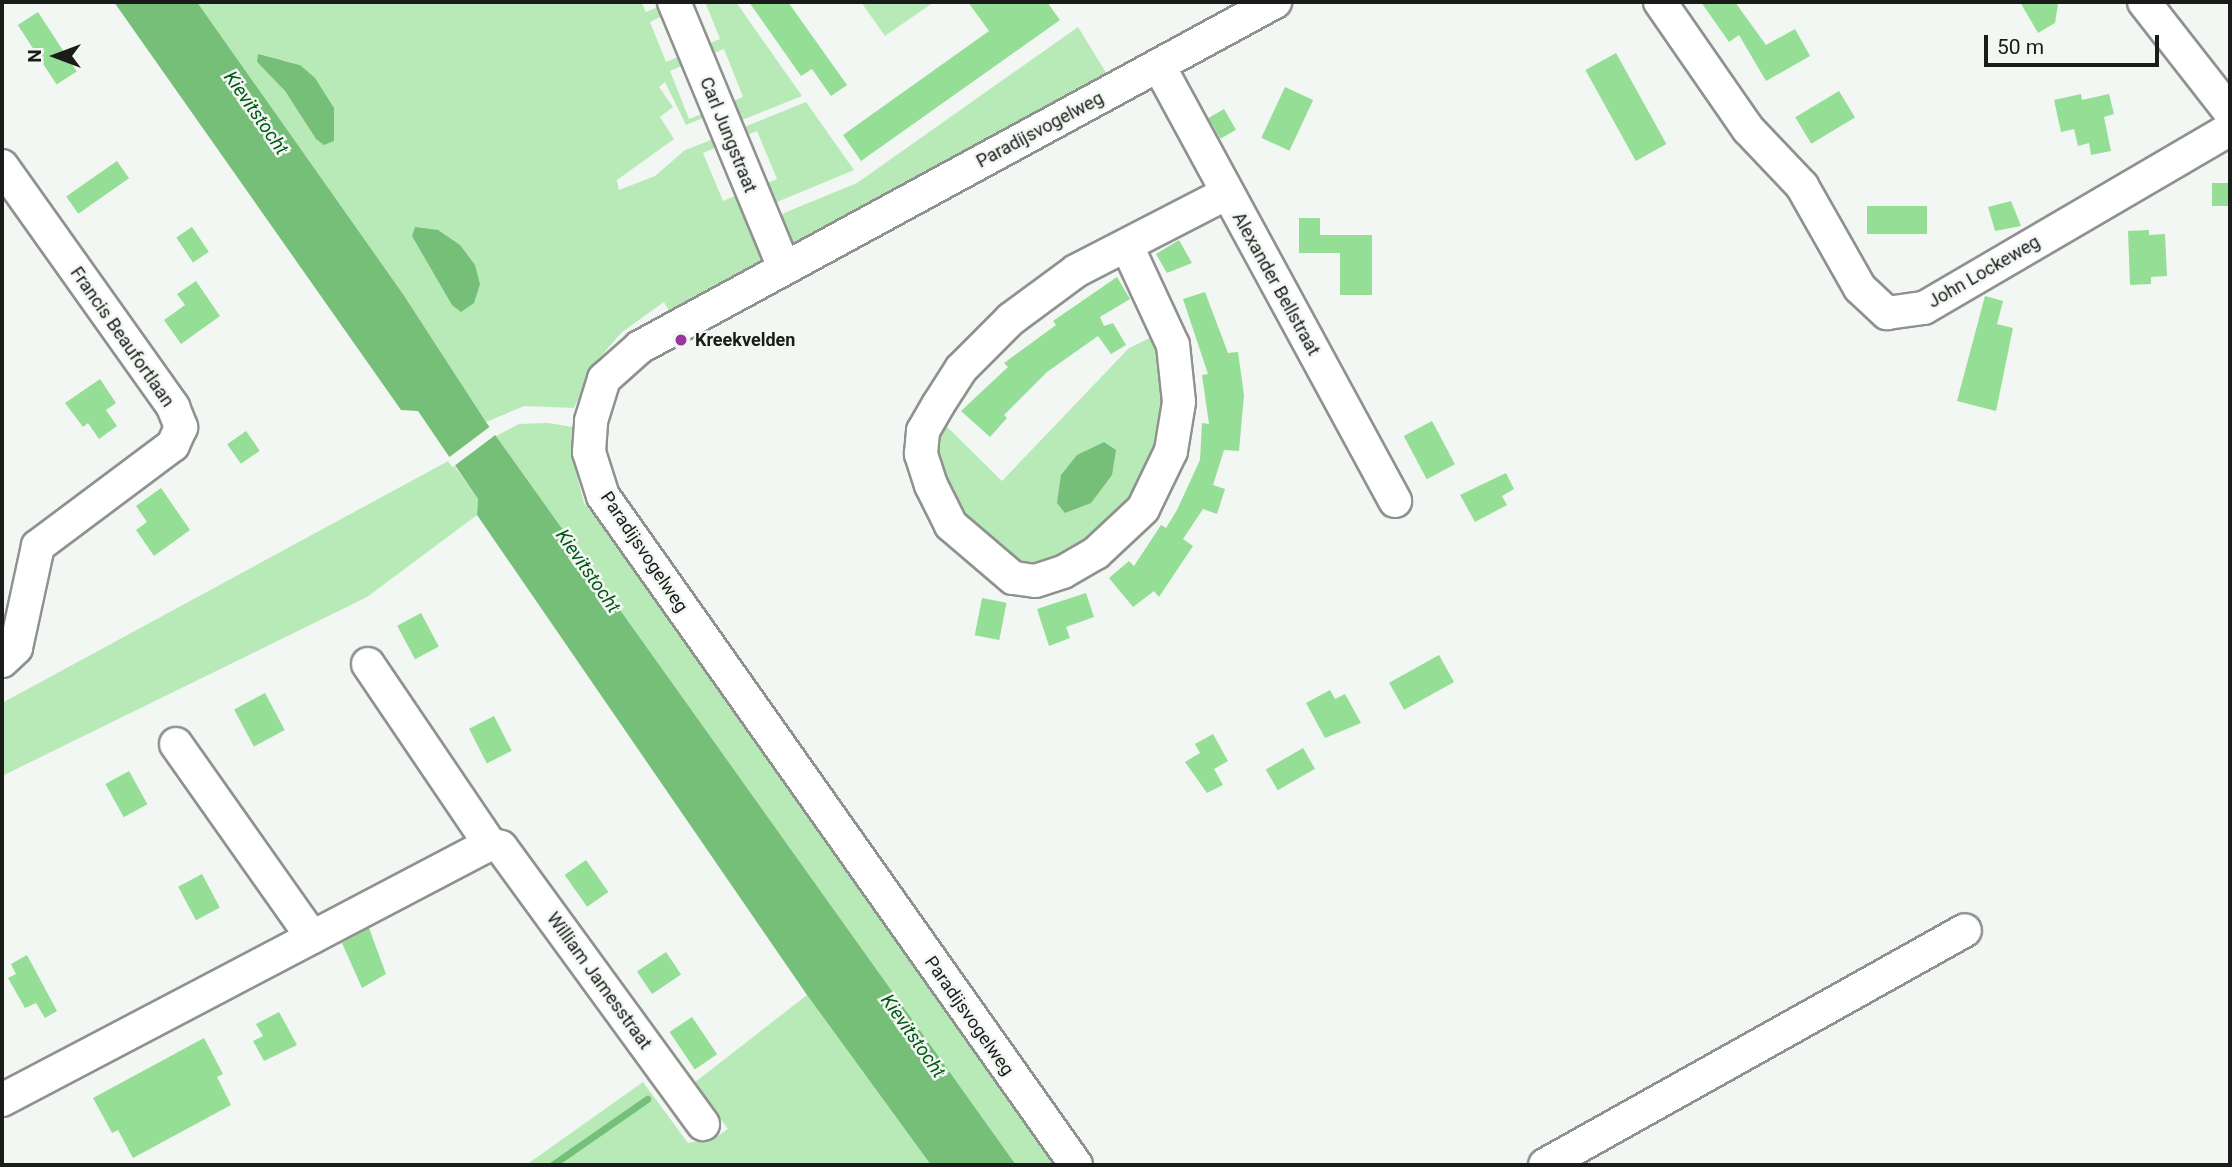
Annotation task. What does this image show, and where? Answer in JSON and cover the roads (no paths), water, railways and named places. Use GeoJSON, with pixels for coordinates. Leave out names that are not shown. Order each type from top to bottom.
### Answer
{"type":"FeatureCollection","features":[{"type":"Feature","properties":{"kind":"street","name":"Carl Jungstraat"},"geometry":{"type":"LineString","coordinates":[[674,2],[784,268]]}},
{"type":"Feature","properties":{"kind":"street","name":"Paradijsvogelweg"},"geometry":{"type":"LineString","coordinates":[[1076,1165],[603,496],[589,452],[591,421],[604,379],[640,347],[1275,2]]}},
{"type":"Feature","properties":{"kind":"street","name":"John Lockeweg"},"geometry":{"type":"LineString","coordinates":[[1660,2],[1748,129],[1802,186],[1860,288],[1887,313],[1924,308],[2230,129]]}},
{"type":"Feature","properties":{"kind":"street"},"geometry":{"type":"LineString","coordinates":[[2144,2],[2230,111]]}},
{"type":"Feature","properties":{"kind":"street","name":"Alexander Bellstraat"},"geometry":{"type":"LineString","coordinates":[[1159,66],[1395,501]]}},
{"type":"Feature","properties":{"kind":"street","name":"Francis Beaufortlaan"},"geometry":{"type":"LineString","coordinates":[[2,166],[173,407],[181,426],[173,445],[38,546],[22,629],[16,648],[2,661]]}},
{"type":"Feature","properties":{"kind":"street"},"geometry":{"type":"LineString","coordinates":[[1128,246],[1173,345],[1180,402],[1171,451],[1143,509],[1096,553],[1054,575],[1035,580],[1013,578],[951,525],[921,454],[923,431],[961,369],[1011,319],[1076,271],[1227,193]]}},
{"type":"Feature","properties":{"kind":"street","name":"William Jamesstraat"},"geometry":{"type":"LineString","coordinates":[[368,664],[490,844],[501,847],[703,1124]]}},
{"type":"Feature","properties":{"kind":"street"},"geometry":{"type":"LineString","coordinates":[[176,744],[312,937]]}},
{"type":"Feature","properties":{"kind":"street"},"geometry":{"type":"LineString","coordinates":[[5,1090],[312,937],[490,844]]}},
{"type":"Feature","properties":{"kind":"street"},"geometry":{"type":"LineString","coordinates":[[1545,1165],[1965,930]]}},
{"type":"Feature","properties":{"kind":"water","name":"Kievitstocht"},"geometry":{"type":"Polygon","coordinates":[[[114,2],[197,2],[403,294],[486,422],[1016,1165],[931,1165],[807,995],[477,515],[478,499],[418,411],[401,410],[114,2]]]}},
{"type":"Feature","properties":{"kind":"water"},"geometry":{"type":"Polygon","coordinates":[[[258,54],[300,65],[315,78],[334,108],[334,141],[324,145],[316,139],[285,91],[257,62],[258,54]]]}},
{"type":"Feature","properties":{"kind":"water"},"geometry":{"type":"Polygon","coordinates":[[[415,227],[438,230],[460,245],[475,265],[480,284],[474,303],[461,312],[452,305],[412,236],[415,227]]]}},
{"type":"Feature","properties":{"kind":"water"},"geometry":{"type":"Polygon","coordinates":[[[1104,442],[1116,450],[1112,475],[1091,503],[1065,513],[1057,503],[1061,475],[1077,455],[1104,442]]]}},
{"type":"Feature","properties":{"kind":"waterway"},"geometry":{"type":"LineString","coordinates":[[552,1165],[647,1099]]}},
{"type":"Feature","properties":{"kind":"place","name":"Kreekvelden"},"geometry":{"type":"Point","coordinates":[681,340]}}]}
